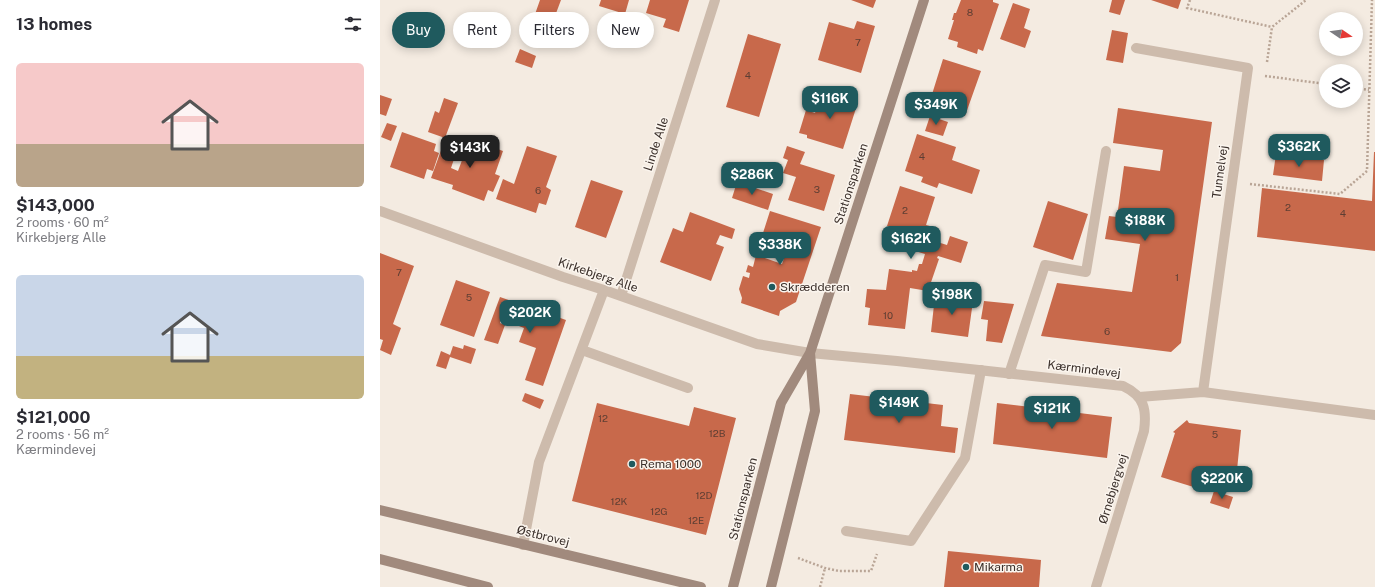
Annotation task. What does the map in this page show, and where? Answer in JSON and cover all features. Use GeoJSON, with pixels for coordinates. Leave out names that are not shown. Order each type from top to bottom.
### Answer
{"type":"FeatureCollection","features":[{"type":"Feature","properties":{"kind":"street","name":"Linde Alle"},"geometry":{"type":"LineString","coordinates":[[621,296],[715,0]]}},
{"type":"Feature","properties":{"kind":"street","name":"Stationsparken"},"geometry":{"type":"LineString","coordinates":[[733,587],[781,403],[810,353],[924,0]]}},
{"type":"Feature","properties":{"kind":"street"},"geometry":{"type":"LineString","coordinates":[[1136,48],[1248,68],[1247,74]]}},
{"type":"Feature","properties":{"kind":"street","name":"Tunnelvej"},"geometry":{"type":"LineString","coordinates":[[1202,392],[1247,74]]}},
{"type":"Feature","properties":{"kind":"street"},"geometry":{"type":"LineString","coordinates":[[1009,374],[1045,266],[1086,272],[1106,151]]}},
{"type":"Feature","properties":{"kind":"street","name":"Kirkebjerg Alle"},"geometry":{"type":"LineString","coordinates":[[380,211],[557,275],[757,344],[810,353]]}},
{"type":"Feature","properties":{"kind":"street"},"geometry":{"type":"LineString","coordinates":[[523,545],[539,462],[604,290]]}},
{"type":"Feature","properties":{"kind":"street"},"geometry":{"type":"LineString","coordinates":[[582,350],[688,388]]}},
{"type":"Feature","properties":{"kind":"street","name":"Stationsparken"},"geometry":{"type":"LineString","coordinates":[[771,587],[815,411],[810,353]]}},
{"type":"Feature","properties":{"kind":"street","name":"Kærmindevej"},"geometry":{"type":"LineString","coordinates":[[810,353],[1123,386],[1132,390],[1139,398]]}},
{"type":"Feature","properties":{"kind":"street"},"geometry":{"type":"LineString","coordinates":[[846,531],[911,541],[964,458],[981,370]]}},
{"type":"Feature","properties":{"kind":"street"},"geometry":{"type":"LineString","coordinates":[[1139,398],[1202,392],[1375,414]]}},
{"type":"Feature","properties":{"kind":"street","name":"Ørnebjergvej"},"geometry":{"type":"LineString","coordinates":[[1096,587],[1144,431],[1146,418],[1144,408],[1139,398]]}},
{"type":"Feature","properties":{"kind":"street","name":"Østbrovej"},"geometry":{"type":"LineString","coordinates":[[380,510],[701,587]]}},
{"type":"Feature","properties":{"kind":"street"},"geometry":{"type":"LineString","coordinates":[[380,558],[488,587]]}},
{"type":"Feature","properties":{"kind":"path"},"geometry":{"type":"LineString","coordinates":[[1190,0],[1187,8],[1272,27]]}},
{"type":"Feature","properties":{"kind":"path"},"geometry":{"type":"LineString","coordinates":[[1265,76],[1272,27],[1306,0]]}},
{"type":"Feature","properties":{"kind":"path"},"geometry":{"type":"LineString","coordinates":[[1232,182],[1340,194],[1367,171],[1372,0]]}},
{"type":"Feature","properties":{"kind":"path"},"geometry":{"type":"LineString","coordinates":[[1247,74],[1319,83]]}},
{"type":"Feature","properties":{"kind":"path"},"geometry":{"type":"LineString","coordinates":[[1363,89],[1369,90]]}},
{"type":"Feature","properties":{"kind":"path"},"geometry":{"type":"LineString","coordinates":[[780,551],[825,568],[839,571],[871,571],[883,536]]}},
{"type":"Feature","properties":{"kind":"path"},"geometry":{"type":"LineString","coordinates":[[820,587],[825,568]]}},
{"type":"Feature","properties":{"kind":"building"},"geometry":{"type":"Polygon","coordinates":[[[540,0],[561,0],[556,12],[536,12],[540,0]]]}},
{"type":"Feature","properties":{"kind":"building"},"geometry":{"type":"Polygon","coordinates":[[[601,0],[629,0],[626,12],[618,12],[599,6],[601,0]]]}},
{"type":"Feature","properties":{"kind":"building"},"geometry":{"type":"Polygon","coordinates":[[[650,0],[689,0],[679,32],[663,27],[666,19],[654,15],[654,12],[646,12],[650,0]]]}},
{"type":"Feature","properties":{"kind":"building"},"geometry":{"type":"Polygon","coordinates":[[[851,0],[876,0],[873,8],[851,0]]]}},
{"type":"Feature","properties":{"kind":"building"},"geometry":{"type":"Polygon","coordinates":[[[961,0],[993,0],[993,2],[999,4],[983,51],[978,49],[977,54],[957,47],[958,42],[948,39],[954,20],[952,20],[954,13],[956,13],[961,0]]]}},
{"type":"Feature","properties":{"kind":"building"},"geometry":{"type":"Polygon","coordinates":[[[1112,0],[1125,0],[1120,15],[1109,12],[1112,0]]]}},
{"type":"Feature","properties":{"kind":"building"},"geometry":{"type":"Polygon","coordinates":[[[1151,0],[1181,0],[1178,9],[1151,0]]]}},
{"type":"Feature","properties":{"kind":"building"},"geometry":{"type":"Polygon","coordinates":[[[1013,3],[1030,9],[1024,28],[1031,31],[1025,48],[1000,39],[1013,3]]]}},
{"type":"Feature","properties":{"kind":"building"},"geometry":{"type":"Polygon","coordinates":[[[857,21],[875,26],[861,73],[818,60],[829,22],[854,29],[857,21]]]}},
{"type":"Feature","properties":{"kind":"building"},"geometry":{"type":"Polygon","coordinates":[[[1112,30],[1128,33],[1123,63],[1106,60],[1112,30]]]}},
{"type":"Feature","properties":{"kind":"building"},"geometry":{"type":"Polygon","coordinates":[[[748,34],[781,44],[759,117],[726,107],[748,34]]]}},
{"type":"Feature","properties":{"kind":"building"},"geometry":{"type":"Polygon","coordinates":[[[520,49],[536,56],[532,68],[515,62],[520,49]]]}},
{"type":"Feature","properties":{"kind":"building"},"geometry":{"type":"Polygon","coordinates":[[[943,59],[981,71],[965,116],[929,104],[943,59]]]}},
{"type":"Feature","properties":{"kind":"building"},"geometry":{"type":"Polygon","coordinates":[[[823,90],[858,102],[843,149],[807,138],[807,135],[799,133],[806,110],[815,113],[823,90]]]}},
{"type":"Feature","properties":{"kind":"building"},"geometry":{"type":"Polygon","coordinates":[[[380,95],[392,99],[386,116],[380,114],[380,95]]]}},
{"type":"Feature","properties":{"kind":"building"},"geometry":{"type":"Polygon","coordinates":[[[444,98],[458,103],[445,138],[428,132],[435,111],[439,113],[444,98]]]}},
{"type":"Feature","properties":{"kind":"building"},"geometry":{"type":"Polygon","coordinates":[[[1118,108],[1212,122],[1181,343],[1171,352],[1041,336],[1057,283],[1132,292],[1140,244],[1105,239],[1109,216],[1117,217],[1124,166],[1160,171],[1163,150],[1113,143],[1118,108]]]}},
{"type":"Feature","properties":{"kind":"building"},"geometry":{"type":"Polygon","coordinates":[[[930,116],[948,122],[943,136],[925,131],[930,116]]]}},
{"type":"Feature","properties":{"kind":"building"},"geometry":{"type":"Polygon","coordinates":[[[387,123],[397,126],[391,141],[381,137],[387,123]]]}},
{"type":"Feature","properties":{"kind":"building"},"geometry":{"type":"Polygon","coordinates":[[[402,132],[436,144],[434,151],[439,153],[433,171],[427,169],[424,179],[390,167],[402,132]]]}},
{"type":"Feature","properties":{"kind":"building"},"geometry":{"type":"Polygon","coordinates":[[[917,134],[956,147],[952,160],[980,170],[972,194],[939,183],[937,188],[921,182],[923,177],[905,171],[917,134]]]}},
{"type":"Feature","properties":{"kind":"building"},"geometry":{"type":"Polygon","coordinates":[[[470,139],[503,151],[495,174],[500,176],[493,192],[488,190],[484,201],[452,189],[453,185],[431,178],[443,145],[457,150],[451,168],[458,171],[470,139]]]}},
{"type":"Feature","properties":{"kind":"building"},"geometry":{"type":"Polygon","coordinates":[[[527,146],[557,156],[546,187],[551,190],[546,205],[539,203],[536,213],[496,199],[503,179],[514,184],[527,146]]]}},
{"type":"Feature","properties":{"kind":"building"},"geometry":{"type":"Polygon","coordinates":[[[787,146],[805,152],[800,164],[835,175],[824,211],[788,200],[796,177],[783,173],[788,160],[783,158],[787,146]]]}},
{"type":"Feature","properties":{"kind":"building"},"geometry":{"type":"Polygon","coordinates":[[[1374,152],[1375,251],[1257,237],[1262,188],[1372,201],[1374,152]]]}},
{"type":"Feature","properties":{"kind":"building"},"geometry":{"type":"Polygon","coordinates":[[[1276,154],[1324,160],[1322,181],[1273,175],[1276,154]]]}},
{"type":"Feature","properties":{"kind":"building"},"geometry":{"type":"Polygon","coordinates":[[[591,180],[623,191],[606,238],[575,227],[591,180]]]}},
{"type":"Feature","properties":{"kind":"building"},"geometry":{"type":"Polygon","coordinates":[[[737,182],[773,194],[768,210],[732,198],[737,182]]]}},
{"type":"Feature","properties":{"kind":"building"},"geometry":{"type":"Polygon","coordinates":[[[900,186],[935,197],[926,225],[938,228],[934,241],[947,245],[950,236],[968,242],[961,263],[938,256],[937,258],[939,259],[928,291],[910,288],[905,329],[868,325],[870,308],[865,307],[867,289],[886,290],[889,269],[912,272],[912,270],[917,271],[919,264],[922,264],[925,254],[915,251],[919,237],[887,226],[900,186]]]}},
{"type":"Feature","properties":{"kind":"building"},"geometry":{"type":"Polygon","coordinates":[[[1048,201],[1088,214],[1073,260],[1033,247],[1048,201]]]}},
{"type":"Feature","properties":{"kind":"building"},"geometry":{"type":"Polygon","coordinates":[[[770,211],[821,227],[796,302],[780,311],[779,316],[741,303],[742,298],[739,289],[743,276],[749,278],[750,273],[746,272],[748,265],[753,267],[756,255],[782,264],[790,241],[763,233],[770,211]]]}},
{"type":"Feature","properties":{"kind":"building"},"geometry":{"type":"Polygon","coordinates":[[[690,212],[735,229],[732,239],[720,235],[716,244],[724,247],[711,281],[660,262],[673,228],[683,232],[690,212]]]}},
{"type":"Feature","properties":{"kind":"building"},"geometry":{"type":"Polygon","coordinates":[[[380,253],[414,266],[393,324],[401,328],[391,355],[380,350],[383,340],[380,339],[380,253]]]}},
{"type":"Feature","properties":{"kind":"building"},"geometry":{"type":"Polygon","coordinates":[[[456,280],[490,292],[474,337],[440,325],[456,280]]]}},
{"type":"Feature","properties":{"kind":"building"},"geometry":{"type":"Polygon","coordinates":[[[935,296],[973,301],[968,337],[931,332],[935,296]]]}},
{"type":"Feature","properties":{"kind":"building"},"geometry":{"type":"Polygon","coordinates":[[[500,297],[566,320],[543,386],[525,380],[536,348],[519,342],[524,328],[501,319],[500,323],[505,325],[498,344],[484,340],[500,297]]]}},
{"type":"Feature","properties":{"kind":"building"},"geometry":{"type":"Polygon","coordinates":[[[984,301],[1014,304],[1002,343],[986,341],[988,320],[981,319],[984,301]]]}},
{"type":"Feature","properties":{"kind":"building"},"geometry":{"type":"Polygon","coordinates":[[[464,345],[476,349],[471,364],[450,357],[446,369],[436,366],[441,351],[450,355],[453,346],[463,349],[464,345]]]}},
{"type":"Feature","properties":{"kind":"building"},"geometry":{"type":"Polygon","coordinates":[[[525,393],[544,400],[540,409],[522,401],[525,393]]]}},
{"type":"Feature","properties":{"kind":"building"},"geometry":{"type":"Polygon","coordinates":[[[850,394],[943,405],[941,426],[958,428],[955,453],[844,440],[850,394]]]}},
{"type":"Feature","properties":{"kind":"building"},"geometry":{"type":"Polygon","coordinates":[[[597,403],[689,426],[694,407],[736,418],[706,535],[572,501],[597,403]]]}},
{"type":"Feature","properties":{"kind":"building"},"geometry":{"type":"Polygon","coordinates":[[[997,403],[1112,417],[1107,458],[993,444],[997,403]]]}},
{"type":"Feature","properties":{"kind":"building"},"geometry":{"type":"Polygon","coordinates":[[[1187,420],[1189,423],[1241,430],[1237,470],[1207,467],[1200,489],[1161,477],[1175,433],[1173,432],[1187,420]]]}},
{"type":"Feature","properties":{"kind":"building"},"geometry":{"type":"Polygon","coordinates":[[[1214,491],[1233,497],[1229,509],[1210,503],[1214,491]]]}},
{"type":"Feature","properties":{"kind":"building"},"geometry":{"type":"Polygon","coordinates":[[[948,551],[1041,560],[1039,587],[944,587],[948,551]]]}},
{"type":"Feature","properties":{"kind":"place","name":"Skrædderen"},"geometry":{"type":"Point","coordinates":[772,287]}},
{"type":"Feature","properties":{"kind":"place","name":"Rema 1000"},"geometry":{"type":"Point","coordinates":[632,464]}},
{"type":"Feature","properties":{"kind":"place","name":"Mikarma"},"geometry":{"type":"Point","coordinates":[966,567]}}]}
